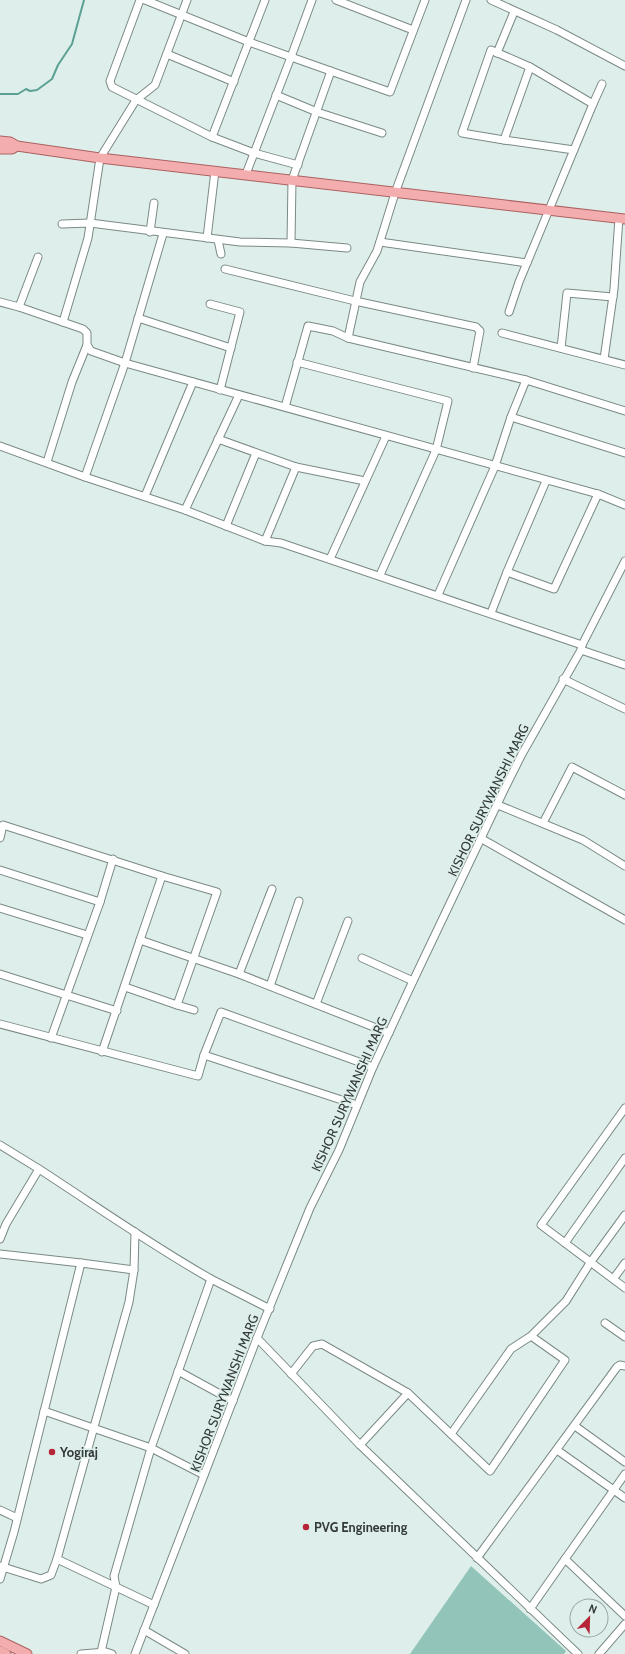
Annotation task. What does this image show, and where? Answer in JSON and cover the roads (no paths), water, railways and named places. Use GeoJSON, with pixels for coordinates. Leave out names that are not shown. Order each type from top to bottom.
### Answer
{"type":"FeatureCollection","features":[{"type":"Feature","properties":{"kind":"main road"},"geometry":{"type":"LineString","coordinates":[[0,142],[10,142],[17,146],[100,158],[622,219]]}},
{"type":"Feature","properties":{"kind":"main road"},"geometry":{"type":"LineString","coordinates":[[0,149],[12,149],[17,146]]}},
{"type":"Feature","properties":{"kind":"main road"},"geometry":{"type":"LineString","coordinates":[[0,1641],[27,1654]]}},
{"type":"Feature","properties":{"kind":"main road"},"geometry":{"type":"LineString","coordinates":[[0,1651],[6,1654]]}},
{"type":"Feature","properties":{"kind":"street"},"geometry":{"type":"LineString","coordinates":[[140,0],[110,81],[112,87],[212,137],[254,153],[298,165]]}},
{"type":"Feature","properties":{"kind":"street"},"geometry":{"type":"LineString","coordinates":[[145,0],[249,42],[390,92],[425,0]]}},
{"type":"Feature","properties":{"kind":"street"},"geometry":{"type":"LineString","coordinates":[[63,322],[88,238],[100,158],[136,100],[155,85],[187,0]]}},
{"type":"Feature","properties":{"kind":"street"},"geometry":{"type":"LineString","coordinates":[[212,137],[265,0]]}},
{"type":"Feature","properties":{"kind":"street"},"geometry":{"type":"LineString","coordinates":[[246,174],[312,0]]}},
{"type":"Feature","properties":{"kind":"street"},"geometry":{"type":"LineString","coordinates":[[336,0],[413,30]]}},
{"type":"Feature","properties":{"kind":"street"},"geometry":{"type":"LineString","coordinates":[[348,338],[360,282],[372,262],[380,242],[395,193],[466,0]]}},
{"type":"Feature","properties":{"kind":"street"},"geometry":{"type":"LineString","coordinates":[[491,0],[514,12],[522,13],[557,30],[625,66]]}},
{"type":"Feature","properties":{"kind":"street"},"geometry":{"type":"LineString","coordinates":[[497,53],[514,12]]}},
{"type":"Feature","properties":{"kind":"street"},"geometry":{"type":"LineString","coordinates":[[574,150],[462,133],[491,50],[530,67],[593,104]]}},
{"type":"Feature","properties":{"kind":"street"},"geometry":{"type":"LineString","coordinates":[[167,54],[234,82]]}},
{"type":"Feature","properties":{"kind":"street"},"geometry":{"type":"LineString","coordinates":[[504,140],[530,67]]}},
{"type":"Feature","properties":{"kind":"street"},"geometry":{"type":"LineString","coordinates":[[291,243],[292,180],[331,71]]}},
{"type":"Feature","properties":{"kind":"street"},"geometry":{"type":"LineString","coordinates":[[509,312],[527,263],[602,84]]}},
{"type":"Feature","properties":{"kind":"street"},"geometry":{"type":"LineString","coordinates":[[276,96],[317,112],[382,133]]}},
{"type":"Feature","properties":{"kind":"street"},"geometry":{"type":"LineString","coordinates":[[207,238],[215,171]]}},
{"type":"Feature","properties":{"kind":"street"},"geometry":{"type":"LineString","coordinates":[[150,232],[154,203]]}},
{"type":"Feature","properties":{"kind":"street"},"geometry":{"type":"LineString","coordinates":[[604,359],[622,219]]}},
{"type":"Feature","properties":{"kind":"street"},"geometry":{"type":"LineString","coordinates":[[62,224],[90,224],[218,240],[291,243],[347,248]]}},
{"type":"Feature","properties":{"kind":"street"},"geometry":{"type":"LineString","coordinates":[[86,476],[125,364],[163,234]]}},
{"type":"Feature","properties":{"kind":"street"},"geometry":{"type":"LineString","coordinates":[[218,240],[221,254]]}},
{"type":"Feature","properties":{"kind":"street"},"geometry":{"type":"LineString","coordinates":[[380,242],[527,263]]}},
{"type":"Feature","properties":{"kind":"street"},"geometry":{"type":"LineString","coordinates":[[20,307],[38,257]]}},
{"type":"Feature","properties":{"kind":"street"},"geometry":{"type":"LineString","coordinates":[[225,269],[355,301],[476,327],[480,331],[473,368]]}},
{"type":"Feature","properties":{"kind":"street"},"geometry":{"type":"LineString","coordinates":[[561,348],[567,293],[613,297]]}},
{"type":"Feature","properties":{"kind":"street"},"geometry":{"type":"LineString","coordinates":[[0,302],[20,307],[86,331],[87,345],[72,382],[47,462]]}},
{"type":"Feature","properties":{"kind":"street"},"geometry":{"type":"LineString","coordinates":[[210,304],[240,312],[220,390]]}},
{"type":"Feature","properties":{"kind":"street"},"geometry":{"type":"LineString","coordinates":[[138,318],[231,348]]}},
{"type":"Feature","properties":{"kind":"street"},"geometry":{"type":"LineString","coordinates":[[284,407],[308,326],[333,331],[348,338],[526,380],[625,411]]}},
{"type":"Feature","properties":{"kind":"street"},"geometry":{"type":"LineString","coordinates":[[502,333],[625,365]]}},
{"type":"Feature","properties":{"kind":"street"},"geometry":{"type":"LineString","coordinates":[[87,345],[91,351],[125,364],[546,481],[598,494],[625,505]]}},
{"type":"Feature","properties":{"kind":"street"},"geometry":{"type":"LineString","coordinates":[[297,362],[448,401],[436,450],[380,576]]}},
{"type":"Feature","properties":{"kind":"street"},"geometry":{"type":"LineString","coordinates":[[438,595],[496,466],[511,416],[526,380]]}},
{"type":"Feature","properties":{"kind":"street"},"geometry":{"type":"LineString","coordinates":[[145,496],[193,382]]}},
{"type":"Feature","properties":{"kind":"street"},"geometry":{"type":"LineString","coordinates":[[185,510],[239,395]]}},
{"type":"Feature","properties":{"kind":"street"},"geometry":{"type":"LineString","coordinates":[[511,416],[625,453]]}},
{"type":"Feature","properties":{"kind":"street"},"geometry":{"type":"LineString","coordinates":[[330,559],[386,436]]}},
{"type":"Feature","properties":{"kind":"street"},"geometry":{"type":"LineString","coordinates":[[218,439],[296,467],[365,481]]}},
{"type":"Feature","properties":{"kind":"street"},"geometry":{"type":"LineString","coordinates":[[0,446],[40,462],[47,462],[185,510],[265,541],[281,543],[491,613],[625,665]]}},
{"type":"Feature","properties":{"kind":"street"},"geometry":{"type":"LineString","coordinates":[[226,526],[256,453]]}},
{"type":"Feature","properties":{"kind":"street"},"geometry":{"type":"LineString","coordinates":[[265,541],[296,467]]}},
{"type":"Feature","properties":{"kind":"street"},"geometry":{"type":"LineString","coordinates":[[491,613],[546,481]]}},
{"type":"Feature","properties":{"kind":"street"},"geometry":{"type":"LineString","coordinates":[[507,572],[554,589],[598,494]]}},
{"type":"Feature","properties":{"kind":"street","name":"KISHOR SURYWANSHI MARG"},"geometry":{"type":"LineString","coordinates":[[135,1654],[257,1338],[310,1208],[339,1150],[373,1067],[522,754],[564,679],[625,561]]}},
{"type":"Feature","properties":{"kind":"street"},"geometry":{"type":"LineString","coordinates":[[564,679],[625,709]]}},
{"type":"Feature","properties":{"kind":"street"},"geometry":{"type":"LineString","coordinates":[[544,823],[572,767],[625,795]]}},
{"type":"Feature","properties":{"kind":"street"},"geometry":{"type":"LineString","coordinates":[[498,805],[582,840],[625,866]]}},
{"type":"Feature","properties":{"kind":"street"},"geometry":{"type":"LineString","coordinates":[[0,838],[3,825],[217,892],[177,1005]]}},
{"type":"Feature","properties":{"kind":"street"},"geometry":{"type":"LineString","coordinates":[[482,839],[625,920]]}},
{"type":"Feature","properties":{"kind":"street"},"geometry":{"type":"LineString","coordinates":[[51,1038],[100,902],[113,859]]}},
{"type":"Feature","properties":{"kind":"street"},"geometry":{"type":"LineString","coordinates":[[0,870],[100,902]]}},
{"type":"Feature","properties":{"kind":"street"},"geometry":{"type":"LineString","coordinates":[[102,1052],[162,876]]}},
{"type":"Feature","properties":{"kind":"street"},"geometry":{"type":"LineString","coordinates":[[238,974],[272,889]]}},
{"type":"Feature","properties":{"kind":"street"},"geometry":{"type":"LineString","coordinates":[[270,986],[299,901]]}},
{"type":"Feature","properties":{"kind":"street"},"geometry":{"type":"LineString","coordinates":[[0,908],[87,935]]}},
{"type":"Feature","properties":{"kind":"street"},"geometry":{"type":"LineString","coordinates":[[316,1004],[348,921]]}},
{"type":"Feature","properties":{"kind":"street"},"geometry":{"type":"LineString","coordinates":[[140,940],[193,957],[389,1033]]}},
{"type":"Feature","properties":{"kind":"street"},"geometry":{"type":"LineString","coordinates":[[362,958],[413,981]]}},
{"type":"Feature","properties":{"kind":"street"},"geometry":{"type":"LineString","coordinates":[[0,974],[117,1011]]}},
{"type":"Feature","properties":{"kind":"street"},"geometry":{"type":"LineString","coordinates":[[125,987],[194,1010]]}},
{"type":"Feature","properties":{"kind":"street"},"geometry":{"type":"LineString","coordinates":[[0,1024],[198,1076],[204,1055],[221,1012],[373,1067]]}},
{"type":"Feature","properties":{"kind":"street"},"geometry":{"type":"LineString","coordinates":[[204,1055],[357,1105]]}},
{"type":"Feature","properties":{"kind":"street"},"geometry":{"type":"LineString","coordinates":[[625,1108],[541,1225],[590,1263],[614,1278],[625,1288]]}},
{"type":"Feature","properties":{"kind":"street"},"geometry":{"type":"LineString","coordinates":[[0,1145],[39,1169],[159,1249],[211,1279],[270,1309]]}},
{"type":"Feature","properties":{"kind":"street"},"geometry":{"type":"LineString","coordinates":[[565,1243],[625,1158]]}},
{"type":"Feature","properties":{"kind":"street"},"geometry":{"type":"LineString","coordinates":[[0,1239],[6,1224],[39,1169]]}},
{"type":"Feature","properties":{"kind":"street"},"geometry":{"type":"LineString","coordinates":[[451,1434],[512,1349],[531,1336],[566,1301],[590,1263],[625,1215]]}},
{"type":"Feature","properties":{"kind":"street"},"geometry":{"type":"LineString","coordinates":[[2,1567],[41,1579],[51,1575],[57,1559],[129,1302],[134,1270],[135,1232]]}},
{"type":"Feature","properties":{"kind":"street"},"geometry":{"type":"LineString","coordinates":[[0,1254],[134,1270]]}},
{"type":"Feature","properties":{"kind":"street"},"geometry":{"type":"LineString","coordinates":[[0,1579],[2,1567],[14,1532],[16,1518],[81,1263]]}},
{"type":"Feature","properties":{"kind":"street"},"geometry":{"type":"LineString","coordinates":[[614,1278],[625,1263]]}},
{"type":"Feature","properties":{"kind":"street"},"geometry":{"type":"LineString","coordinates":[[101,1652],[116,1587],[114,1576],[151,1448],[211,1279]]}},
{"type":"Feature","properties":{"kind":"street"},"geometry":{"type":"LineString","coordinates":[[605,1323],[625,1337]]}},
{"type":"Feature","properties":{"kind":"street"},"geometry":{"type":"LineString","coordinates":[[291,1374],[313,1346],[322,1344],[408,1393],[490,1471],[565,1360],[531,1336]]}},
{"type":"Feature","properties":{"kind":"street"},"geometry":{"type":"LineString","coordinates":[[257,1338],[360,1445],[578,1654]]}},
{"type":"Feature","properties":{"kind":"street"},"geometry":{"type":"LineString","coordinates":[[477,1558],[617,1367],[620,1365],[625,1366]]}},
{"type":"Feature","properties":{"kind":"street"},"geometry":{"type":"LineString","coordinates":[[178,1371],[233,1401]]}},
{"type":"Feature","properties":{"kind":"street"},"geometry":{"type":"LineString","coordinates":[[360,1445],[408,1393]]}},
{"type":"Feature","properties":{"kind":"street"},"geometry":{"type":"LineString","coordinates":[[44,1411],[151,1448],[204,1475]]}},
{"type":"Feature","properties":{"kind":"street"},"geometry":{"type":"LineString","coordinates":[[575,1426],[625,1462]]}},
{"type":"Feature","properties":{"kind":"street"},"geometry":{"type":"LineString","coordinates":[[557,1450],[625,1498]]}},
{"type":"Feature","properties":{"kind":"street"},"geometry":{"type":"LineString","coordinates":[[530,1609],[625,1474]]}},
{"type":"Feature","properties":{"kind":"street"},"geometry":{"type":"LineString","coordinates":[[0,1510],[16,1518]]}},
{"type":"Feature","properties":{"kind":"street"},"geometry":{"type":"LineString","coordinates":[[565,1558],[625,1616]]}},
{"type":"Feature","properties":{"kind":"street"},"geometry":{"type":"LineString","coordinates":[[57,1559],[154,1605]]}},
{"type":"Feature","properties":{"kind":"street"},"geometry":{"type":"LineString","coordinates":[[599,1654],[625,1624]]}},
{"type":"Feature","properties":{"kind":"street"},"geometry":{"type":"LineString","coordinates":[[144,1630],[186,1654]]}},
{"type":"Feature","properties":{"kind":"street"},"geometry":{"type":"LineString","coordinates":[[81,1654],[101,1652],[112,1654]]}},
{"type":"Feature","properties":{"kind":"waterway"},"geometry":{"type":"LineString","coordinates":[[0,94],[18,94],[26,89],[30,91],[37,90],[52,79],[58,65],[72,44],[84,0]]}},
{"type":"Feature","properties":{"kind":"place","name":"Yogiraj"},"geometry":{"type":"Point","coordinates":[52,1452]}},
{"type":"Feature","properties":{"kind":"place","name":"PVG Engineering"},"geometry":{"type":"Point","coordinates":[306,1527]}}]}
